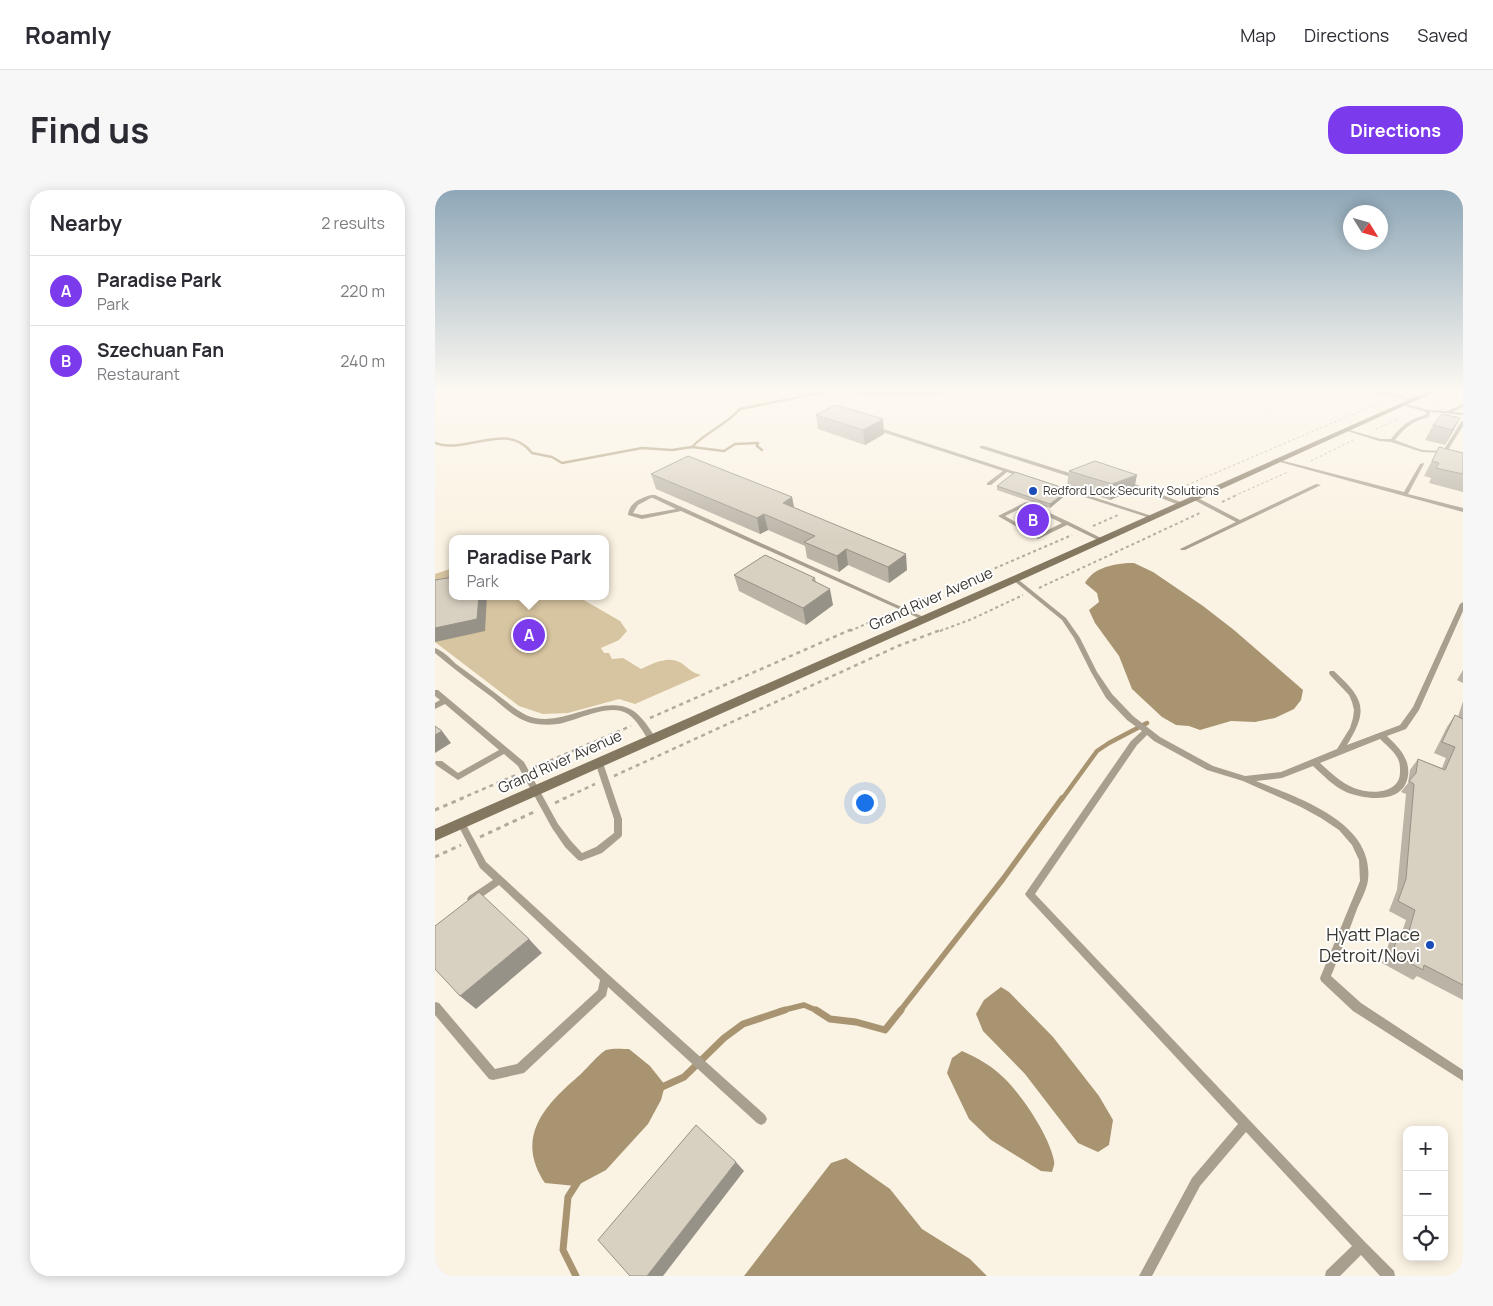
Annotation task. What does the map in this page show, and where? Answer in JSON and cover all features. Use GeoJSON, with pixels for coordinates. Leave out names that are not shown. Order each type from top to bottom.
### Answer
{"type":"FeatureCollection","features":[{"type":"Feature","properties":{"kind":"main road","name":"Grand River Avenue"},"geometry":{"type":"LineString","coordinates":[[435,835],[1015,579],[1324,440]]}},
{"type":"Feature","properties":{"kind":"lane"},"geometry":{"type":"LineString","coordinates":[[913,440],[1152,517]]}},
{"type":"Feature","properties":{"kind":"lane"},"geometry":{"type":"LineString","coordinates":[[1386,440],[1422,451],[1443,452],[1451,440]]}},
{"type":"Feature","properties":{"kind":"lane"},"geometry":{"type":"LineString","coordinates":[[981,447],[1073,476],[1083,474]]}},
{"type":"Feature","properties":{"kind":"lane"},"geometry":{"type":"LineString","coordinates":[[1278,460],[1463,510]]}},
{"type":"Feature","properties":{"kind":"lane"},"geometry":{"type":"LineString","coordinates":[[1405,495],[1422,464]]}},
{"type":"Feature","properties":{"kind":"lane"},"geometry":{"type":"LineString","coordinates":[[989,484],[1007,470]]}},
{"type":"Feature","properties":{"kind":"lane"},"geometry":{"type":"LineString","coordinates":[[1119,481],[1181,504]]}},
{"type":"Feature","properties":{"kind":"lane"},"geometry":{"type":"LineString","coordinates":[[1183,549],[1318,485]]}},
{"type":"Feature","properties":{"kind":"lane"},"geometry":{"type":"LineString","coordinates":[[682,509],[642,517],[630,514],[637,502],[653,496],[682,509],[902,608],[925,619]]}},
{"type":"Feature","properties":{"kind":"lane"},"geometry":{"type":"LineString","coordinates":[[1194,498],[1240,522]]}},
{"type":"Feature","properties":{"kind":"lane"},"geometry":{"type":"LineString","coordinates":[[1067,523],[1038,537],[1001,516],[1026,504],[1067,523],[1082,530],[1102,540]]}},
{"type":"Feature","properties":{"kind":"lane"},"geometry":{"type":"LineString","coordinates":[[1015,579],[1064,619],[1077,638],[1094,672],[1109,696],[1130,718],[1147,732],[1210,768],[1245,779],[1331,818],[1345,830],[1355,844],[1366,870],[1364,881],[1325,978],[1357,1007],[1463,1076]]}},
{"type":"Feature","properties":{"kind":"lane"},"geometry":{"type":"LineString","coordinates":[[1245,779],[1282,775],[1403,727],[1416,708],[1463,604]]}},
{"type":"Feature","properties":{"kind":"lane"},"geometry":{"type":"LineString","coordinates":[[435,650],[513,710],[530,719],[555,723],[610,707],[629,711],[652,739]]}},
{"type":"Feature","properties":{"kind":"lane"},"geometry":{"type":"LineString","coordinates":[[1332,673],[1349,688],[1358,707],[1358,718],[1354,729],[1339,751]]}},
{"type":"Feature","properties":{"kind":"lane"},"geometry":{"type":"LineString","coordinates":[[435,692],[521,764],[568,844],[581,857],[599,850],[618,835],[618,820],[599,762]]}},
{"type":"Feature","properties":{"kind":"lane"},"geometry":{"type":"LineString","coordinates":[[435,706],[445,700]]}},
{"type":"Feature","properties":{"kind":"lane"},"geometry":{"type":"LineString","coordinates":[[1147,732],[1133,743],[1030,894],[1389,1276]]}},
{"type":"Feature","properties":{"kind":"lane"},"geometry":{"type":"LineString","coordinates":[[1314,762],[1339,785],[1352,791],[1380,795],[1394,792],[1402,783],[1405,764],[1399,753],[1381,735]]}},
{"type":"Feature","properties":{"kind":"lane"},"geometry":{"type":"LineString","coordinates":[[439,763],[459,777],[505,750]]}},
{"type":"Feature","properties":{"kind":"lane"},"geometry":{"type":"LineString","coordinates":[[461,823],[483,865],[761,1118]]}},
{"type":"Feature","properties":{"kind":"lane"},"geometry":{"type":"LineString","coordinates":[[467,903],[499,880]]}},
{"type":"Feature","properties":{"kind":"lane"},"geometry":{"type":"LineString","coordinates":[[435,1007],[493,1075],[520,1069],[602,993],[605,978]]}},
{"type":"Feature","properties":{"kind":"lane"},"geometry":{"type":"LineString","coordinates":[[1145,1276],[1196,1182],[1246,1123]]}},
{"type":"Feature","properties":{"kind":"lane"},"geometry":{"type":"LineString","coordinates":[[1331,1276],[1361,1246]]}},
{"type":"Feature","properties":{"kind":"path"},"geometry":{"type":"LineString","coordinates":[[1161,496],[1293,440]]}},
{"type":"Feature","properties":{"kind":"path"},"geometry":{"type":"LineString","coordinates":[[435,857],[898,646],[972,619],[1353,440]]}},
{"type":"Feature","properties":{"kind":"path"},"geometry":{"type":"LineString","coordinates":[[435,810],[1130,510]]}},
{"type":"Feature","properties":{"kind":"shaded area"},"geometry":{"type":"Polygon","coordinates":[[[1134,563],[1153,572],[1203,606],[1234,630],[1303,690],[1301,700],[1294,709],[1275,718],[1255,722],[1231,721],[1200,730],[1189,726],[1176,725],[1162,717],[1132,689],[1119,656],[1095,623],[1089,610],[1099,602],[1097,593],[1085,583],[1089,578],[1103,568],[1134,563]]]}},
{"type":"Feature","properties":{"kind":"shaded area"},"geometry":{"type":"Polygon","coordinates":[[[449,569],[449,600],[584,600],[620,621],[627,631],[619,640],[601,648],[604,653],[609,653],[612,659],[623,658],[641,669],[652,664],[673,660],[701,675],[635,704],[619,699],[568,713],[543,714],[519,706],[435,642],[435,574],[449,569]]]}},
{"type":"Feature","properties":{"kind":"shaded area"},"geometry":{"type":"Polygon","coordinates":[[[1001,987],[1009,992],[1053,1037],[1099,1096],[1113,1120],[1109,1145],[1098,1152],[1078,1143],[1025,1074],[983,1031],[976,1014],[984,1000],[1001,987]]]}},
{"type":"Feature","properties":{"kind":"shaded area"},"geometry":{"type":"Polygon","coordinates":[[[612,1049],[629,1049],[650,1066],[665,1085],[661,1100],[648,1124],[606,1170],[576,1186],[545,1183],[536,1166],[533,1150],[538,1122],[546,1109],[603,1052],[612,1049]]]}},
{"type":"Feature","properties":{"kind":"shaded area"},"geometry":{"type":"Polygon","coordinates":[[[962,1051],[979,1059],[995,1070],[1019,1095],[1047,1140],[1054,1162],[1052,1172],[1041,1171],[991,1140],[969,1119],[947,1073],[952,1058],[962,1051]]]}},
{"type":"Feature","properties":{"kind":"shaded area"},"geometry":{"type":"Polygon","coordinates":[[[846,1158],[890,1189],[922,1229],[970,1259],[987,1276],[744,1276],[831,1163],[846,1158]]]}},
{"type":"Feature","properties":{"kind":"building"},"geometry":{"type":"Polygon","coordinates":[[[1439,447],[1463,453],[1463,474],[1436,468],[1439,463],[1432,461],[1439,447]]]}},
{"type":"Feature","properties":{"kind":"building"},"geometry":{"type":"Polygon","coordinates":[[[688,456],[792,497],[783,503],[906,554],[888,567],[846,549],[837,556],[804,542],[815,536],[764,514],[757,518],[651,474],[688,456]]]}},
{"type":"Feature","properties":{"kind":"building"},"geometry":{"type":"Polygon","coordinates":[[[1095,461],[1137,475],[1112,484],[1069,471],[1095,461]]]}},
{"type":"Feature","properties":{"kind":"building","name":"Redford Lock Security Solutions"},"geometry":{"type":"Polygon","coordinates":[[[1015,472],[1069,490],[1050,504],[997,486],[1015,472]]]}},
{"type":"Feature","properties":{"kind":"building"},"geometry":{"type":"Polygon","coordinates":[[[765,555],[815,578],[812,580],[830,589],[803,608],[734,575],[765,555]]]}},
{"type":"Feature","properties":{"kind":"building"},"geometry":{"type":"Polygon","coordinates":[[[449,578],[449,600],[479,600],[477,619],[435,628],[435,580],[449,578]]]}},
{"type":"Feature","properties":{"kind":"building"},"geometry":{"type":"Polygon","coordinates":[[[1455,715],[1463,719],[1463,985],[1424,965],[1423,970],[1392,953],[1399,934],[1407,938],[1415,910],[1398,901],[1406,879],[1414,784],[1409,781],[1416,773],[1418,759],[1445,770],[1455,747],[1442,742],[1455,715]]]}},
{"type":"Feature","properties":{"kind":"building"},"geometry":{"type":"Polygon","coordinates":[[[435,726],[442,731],[435,735],[435,726]]]}},
{"type":"Feature","properties":{"kind":"building"},"geometry":{"type":"Polygon","coordinates":[[[479,892],[529,939],[460,996],[435,969],[435,926],[479,892]]]}},
{"type":"Feature","properties":{"kind":"building"},"geometry":{"type":"Polygon","coordinates":[[[696,1125],[736,1162],[647,1276],[630,1276],[598,1240],[696,1125]]]}},
{"type":"Feature","properties":{"kind":"waterway"},"geometry":{"type":"LineString","coordinates":[[435,443],[447,446],[488,440]]}},
{"type":"Feature","properties":{"kind":"waterway"},"geometry":{"type":"LineString","coordinates":[[512,440],[522,444],[532,453],[552,457],[562,463],[642,448],[672,450],[692,447]]}},
{"type":"Feature","properties":{"kind":"waterway"},"geometry":{"type":"LineString","coordinates":[[692,447],[700,440]]}},
{"type":"Feature","properties":{"kind":"waterway"},"geometry":{"type":"LineString","coordinates":[[692,447],[724,451],[735,444],[758,443],[757,446],[762,450]]}},
{"type":"Feature","properties":{"kind":"waterway"},"geometry":{"type":"LineString","coordinates":[[1062,799],[1097,751],[1147,723]]}},
{"type":"Feature","properties":{"kind":"waterway"},"geometry":{"type":"LineString","coordinates":[[900,1011],[1003,879],[1062,798]]}},
{"type":"Feature","properties":{"kind":"waterway"},"geometry":{"type":"LineString","coordinates":[[780,1011],[804,1005],[817,1010]]}},
{"type":"Feature","properties":{"kind":"waterway"},"geometry":{"type":"LineString","coordinates":[[662,1087],[684,1077],[724,1038],[743,1024],[785,1010]]}},
{"type":"Feature","properties":{"kind":"waterway"},"geometry":{"type":"LineString","coordinates":[[817,1010],[830,1019],[856,1022],[885,1030],[901,1010]]}},
{"type":"Feature","properties":{"kind":"waterway"},"geometry":{"type":"LineString","coordinates":[[576,1276],[563,1250],[568,1197],[579,1180]]}},
{"type":"Feature","properties":{"kind":"place","name":"Redford Lock Security Solutions"},"geometry":{"type":"Point","coordinates":[1033,491]}},
{"type":"Feature","properties":{"kind":"place","name":"Szechuan Fan"},"geometry":{"type":"Point","coordinates":[1033,520]}},
{"type":"Feature","properties":{"kind":"place","name":"Paradise Park"},"geometry":{"type":"Point","coordinates":[529,635]}},
{"type":"Feature","properties":{"kind":"place","name":"Hyatt Place Detroit/Novi"},"geometry":{"type":"Point","coordinates":[1430,945]}}]}
